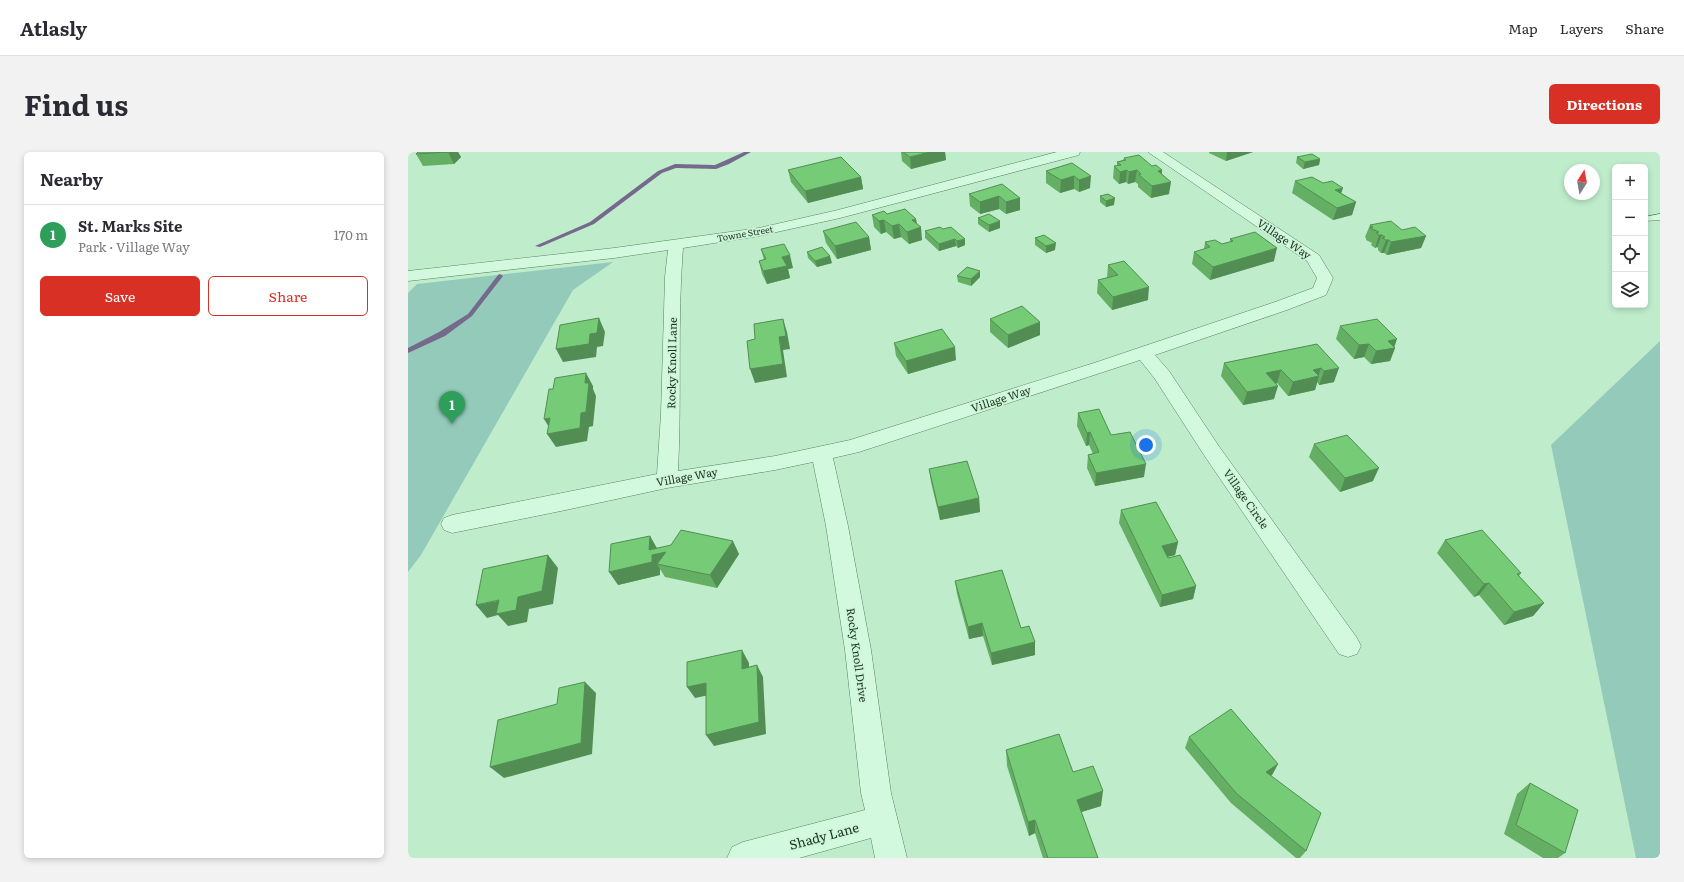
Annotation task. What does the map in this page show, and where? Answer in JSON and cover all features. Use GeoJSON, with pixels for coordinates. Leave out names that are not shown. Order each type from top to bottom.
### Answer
{"type":"FeatureCollection","features":[{"type":"Feature","properties":{"kind":"street","name":"Towne Street"},"geometry":{"type":"LineString","coordinates":[[408,276],[676,246],[758,232],[840,214],[1074,152]]}},
{"type":"Feature","properties":{"kind":"street","name":"Village Way"},"geometry":{"type":"LineString","coordinates":[[452,524],[561,503],[667,480],[775,463],[852,446],[1144,353],[1320,291],[1325,278],[1313,258],[1154,152]]}},
{"type":"Feature","properties":{"kind":"street","name":"Rocky Knoll Lane"},"geometry":{"type":"LineString","coordinates":[[667,480],[671,414],[673,277],[676,246]]}},
{"type":"Feature","properties":{"kind":"street","name":"Village Circle"},"geometry":{"type":"LineString","coordinates":[[1144,353],[1162,375],[1211,450],[1348,646]]}},
{"type":"Feature","properties":{"kind":"street","name":"Rocky Knoll Drive"},"geometry":{"type":"LineString","coordinates":[[822,453],[837,526],[858,650],[876,793],[891,858]]}},
{"type":"Feature","properties":{"kind":"street","name":"Shady Lane"},"geometry":{"type":"LineString","coordinates":[[743,858],[882,820]]}},
{"type":"Feature","properties":{"kind":"lane"},"geometry":{"type":"LineString","coordinates":[[1648,219],[1660,217]]}},
{"type":"Feature","properties":{"kind":"shaded area"},"geometry":{"type":"Polygon","coordinates":[[[613,262],[573,290],[421,555],[408,572],[408,293],[417,284],[613,262]]]}},
{"type":"Feature","properties":{"kind":"shaded area"},"geometry":{"type":"Polygon","coordinates":[[[1660,341],[1660,858],[1636,858],[1551,445],[1660,341]]]}},
{"type":"Feature","properties":{"kind":"building"},"geometry":{"type":"Polygon","coordinates":[[[418,152],[448,152],[416,154],[418,152]]]}},
{"type":"Feature","properties":{"kind":"building"},"geometry":{"type":"Polygon","coordinates":[[[903,152],[930,152],[910,157],[903,152]]]}},
{"type":"Feature","properties":{"kind":"building"},"geometry":{"type":"Polygon","coordinates":[[[1312,154],[1320,159],[1305,162],[1297,157],[1312,154]]]}},
{"type":"Feature","properties":{"kind":"building"},"geometry":{"type":"Polygon","coordinates":[[[1139,155],[1152,166],[1156,165],[1162,170],[1158,171],[1171,182],[1152,186],[1139,175],[1141,174],[1137,170],[1120,172],[1114,166],[1121,165],[1117,162],[1126,160],[1124,158],[1139,155]]]}},
{"type":"Feature","properties":{"kind":"building"},"geometry":{"type":"Polygon","coordinates":[[[841,157],[861,177],[805,191],[788,170],[841,157]]]}},
{"type":"Feature","properties":{"kind":"building"},"geometry":{"type":"Polygon","coordinates":[[[1072,163],[1091,176],[1079,180],[1074,176],[1061,180],[1046,171],[1072,163]]]}},
{"type":"Feature","properties":{"kind":"building"},"geometry":{"type":"Polygon","coordinates":[[[1312,177],[1323,183],[1332,181],[1343,188],[1335,190],[1356,202],[1337,208],[1295,181],[1312,177]]]}},
{"type":"Feature","properties":{"kind":"building"},"geometry":{"type":"Polygon","coordinates":[[[1002,184],[1020,198],[1006,202],[999,196],[980,202],[969,194],[1002,184]]]}},
{"type":"Feature","properties":{"kind":"building"},"geometry":{"type":"Polygon","coordinates":[[[1108,194],[1115,198],[1106,201],[1100,196],[1108,194]]]}},
{"type":"Feature","properties":{"kind":"building"},"geometry":{"type":"Polygon","coordinates":[[[905,209],[916,219],[912,220],[921,227],[907,232],[899,224],[892,226],[884,220],[879,221],[872,215],[884,211],[887,214],[905,209]]]}},
{"type":"Feature","properties":{"kind":"building"},"geometry":{"type":"Polygon","coordinates":[[[989,214],[1000,221],[989,225],[978,218],[989,214]]]}},
{"type":"Feature","properties":{"kind":"building"},"geometry":{"type":"Polygon","coordinates":[[[1391,221],[1402,230],[1415,227],[1426,236],[1391,242],[1382,238],[1385,237],[1382,235],[1376,233],[1379,232],[1370,228],[1373,227],[1370,225],[1391,221]]]}},
{"type":"Feature","properties":{"kind":"building"},"geometry":{"type":"Polygon","coordinates":[[[856,222],[869,237],[835,246],[823,231],[856,222]]]}},
{"type":"Feature","properties":{"kind":"building"},"geometry":{"type":"Polygon","coordinates":[[[940,227],[943,229],[951,227],[965,239],[957,241],[955,239],[939,244],[925,231],[940,227]]]}},
{"type":"Feature","properties":{"kind":"building"},"geometry":{"type":"Polygon","coordinates":[[[1255,232],[1277,248],[1213,267],[1194,252],[1210,247],[1205,242],[1215,240],[1222,244],[1233,241],[1230,239],[1255,232]]]}},
{"type":"Feature","properties":{"kind":"building"},"geometry":{"type":"Polygon","coordinates":[[[1044,235],[1056,243],[1046,246],[1035,238],[1044,235]]]}},
{"type":"Feature","properties":{"kind":"building"},"geometry":{"type":"Polygon","coordinates":[[[784,244],[790,255],[782,257],[787,266],[763,271],[759,261],[766,259],[761,249],[784,244]]]}},
{"type":"Feature","properties":{"kind":"building"},"geometry":{"type":"Polygon","coordinates":[[[822,247],[830,256],[815,261],[807,252],[822,247]]]}},
{"type":"Feature","properties":{"kind":"building"},"geometry":{"type":"Polygon","coordinates":[[[1124,261],[1149,287],[1113,297],[1098,280],[1118,275],[1108,265],[1124,261]]]}},
{"type":"Feature","properties":{"kind":"building"},"geometry":{"type":"Polygon","coordinates":[[[967,267],[980,271],[971,279],[957,276],[967,267]]]}},
{"type":"Feature","properties":{"kind":"building"},"geometry":{"type":"Polygon","coordinates":[[[1022,306],[1040,322],[1008,335],[990,319],[1022,306]]]}},
{"type":"Feature","properties":{"kind":"building"},"geometry":{"type":"Polygon","coordinates":[[[599,318],[597,333],[590,334],[589,344],[556,349],[560,325],[599,318]]]}},
{"type":"Feature","properties":{"kind":"building"},"geometry":{"type":"Polygon","coordinates":[[[783,319],[786,336],[779,337],[783,364],[750,369],[747,341],[755,339],[754,324],[783,319]]]}},
{"type":"Feature","properties":{"kind":"building"},"geometry":{"type":"Polygon","coordinates":[[[1377,319],[1397,339],[1388,341],[1395,348],[1376,351],[1369,344],[1359,345],[1340,326],[1377,319]]]}},
{"type":"Feature","properties":{"kind":"building"},"geometry":{"type":"Polygon","coordinates":[[[942,329],[955,347],[906,361],[894,343],[942,329]]]}},
{"type":"Feature","properties":{"kind":"building"},"geometry":{"type":"Polygon","coordinates":[[[1317,344],[1339,368],[1324,371],[1321,368],[1313,370],[1319,376],[1293,382],[1281,370],[1266,373],[1278,386],[1247,392],[1224,363],[1317,344]]]}},
{"type":"Feature","properties":{"kind":"building"},"geometry":{"type":"Polygon","coordinates":[[[586,373],[585,383],[589,383],[586,412],[581,413],[580,428],[547,434],[550,418],[544,419],[549,389],[553,389],[555,378],[586,373]]]}},
{"type":"Feature","properties":{"kind":"building"},"geometry":{"type":"Polygon","coordinates":[[[1099,409],[1111,435],[1130,432],[1146,464],[1096,473],[1088,455],[1099,452],[1090,432],[1087,433],[1078,413],[1099,409]]]}},
{"type":"Feature","properties":{"kind":"building"},"geometry":{"type":"Polygon","coordinates":[[[1347,435],[1379,468],[1345,478],[1314,444],[1347,435]]]}},
{"type":"Feature","properties":{"kind":"building"},"geometry":{"type":"Polygon","coordinates":[[[967,461],[979,498],[938,507],[929,469],[967,461]]]}},
{"type":"Feature","properties":{"kind":"building"},"geometry":{"type":"Polygon","coordinates":[[[1156,502],[1178,542],[1162,546],[1168,558],[1180,555],[1196,586],[1162,595],[1121,510],[1156,502]]]}},
{"type":"Feature","properties":{"kind":"building"},"geometry":{"type":"Polygon","coordinates":[[[681,530],[733,541],[710,575],[657,564],[666,552],[652,555],[652,562],[609,572],[611,544],[650,536],[649,550],[671,545],[681,530]]]}},
{"type":"Feature","properties":{"kind":"building"},"geometry":{"type":"Polygon","coordinates":[[[1482,530],[1521,573],[1517,574],[1544,603],[1514,612],[1489,583],[1484,584],[1445,540],[1482,530]]]}},
{"type":"Feature","properties":{"kind":"building"},"geometry":{"type":"Polygon","coordinates":[[[548,555],[542,591],[518,597],[516,610],[496,614],[499,600],[476,605],[483,569],[548,555]]]}},
{"type":"Feature","properties":{"kind":"building"},"geometry":{"type":"Polygon","coordinates":[[[1002,570],[1021,628],[1029,626],[1035,642],[991,653],[982,623],[968,627],[955,581],[1002,570]]]}},
{"type":"Feature","properties":{"kind":"building"},"geometry":{"type":"Polygon","coordinates":[[[742,650],[742,669],[757,665],[759,722],[706,735],[706,683],[687,687],[687,662],[742,650]]]}},
{"type":"Feature","properties":{"kind":"building"},"geometry":{"type":"Polygon","coordinates":[[[585,682],[581,743],[490,767],[498,720],[557,704],[559,688],[585,682]]]}},
{"type":"Feature","properties":{"kind":"building"},"geometry":{"type":"Polygon","coordinates":[[[1231,709],[1278,764],[1266,772],[1321,813],[1306,851],[1236,793],[1189,737],[1231,709]]]}},
{"type":"Feature","properties":{"kind":"building"},"geometry":{"type":"Polygon","coordinates":[[[1059,734],[1073,772],[1093,766],[1103,791],[1077,800],[1098,858],[1048,858],[1035,820],[1028,822],[1006,750],[1059,734]]]}},
{"type":"Feature","properties":{"kind":"building"},"geometry":{"type":"Polygon","coordinates":[[[1530,783],[1578,810],[1565,853],[1516,825],[1530,783]]]}},
{"type":"Feature","properties":{"kind":"waterway"},"geometry":{"type":"LineString","coordinates":[[538,246],[592,223],[660,172],[675,166],[716,167],[748,152]]}},
{"type":"Feature","properties":{"kind":"waterway"},"geometry":{"type":"LineString","coordinates":[[408,351],[442,334],[470,315],[500,276]]}},
{"type":"Feature","properties":{"kind":"place","name":"St. Marks Site"},"geometry":{"type":"Point","coordinates":[452,424]}}]}
